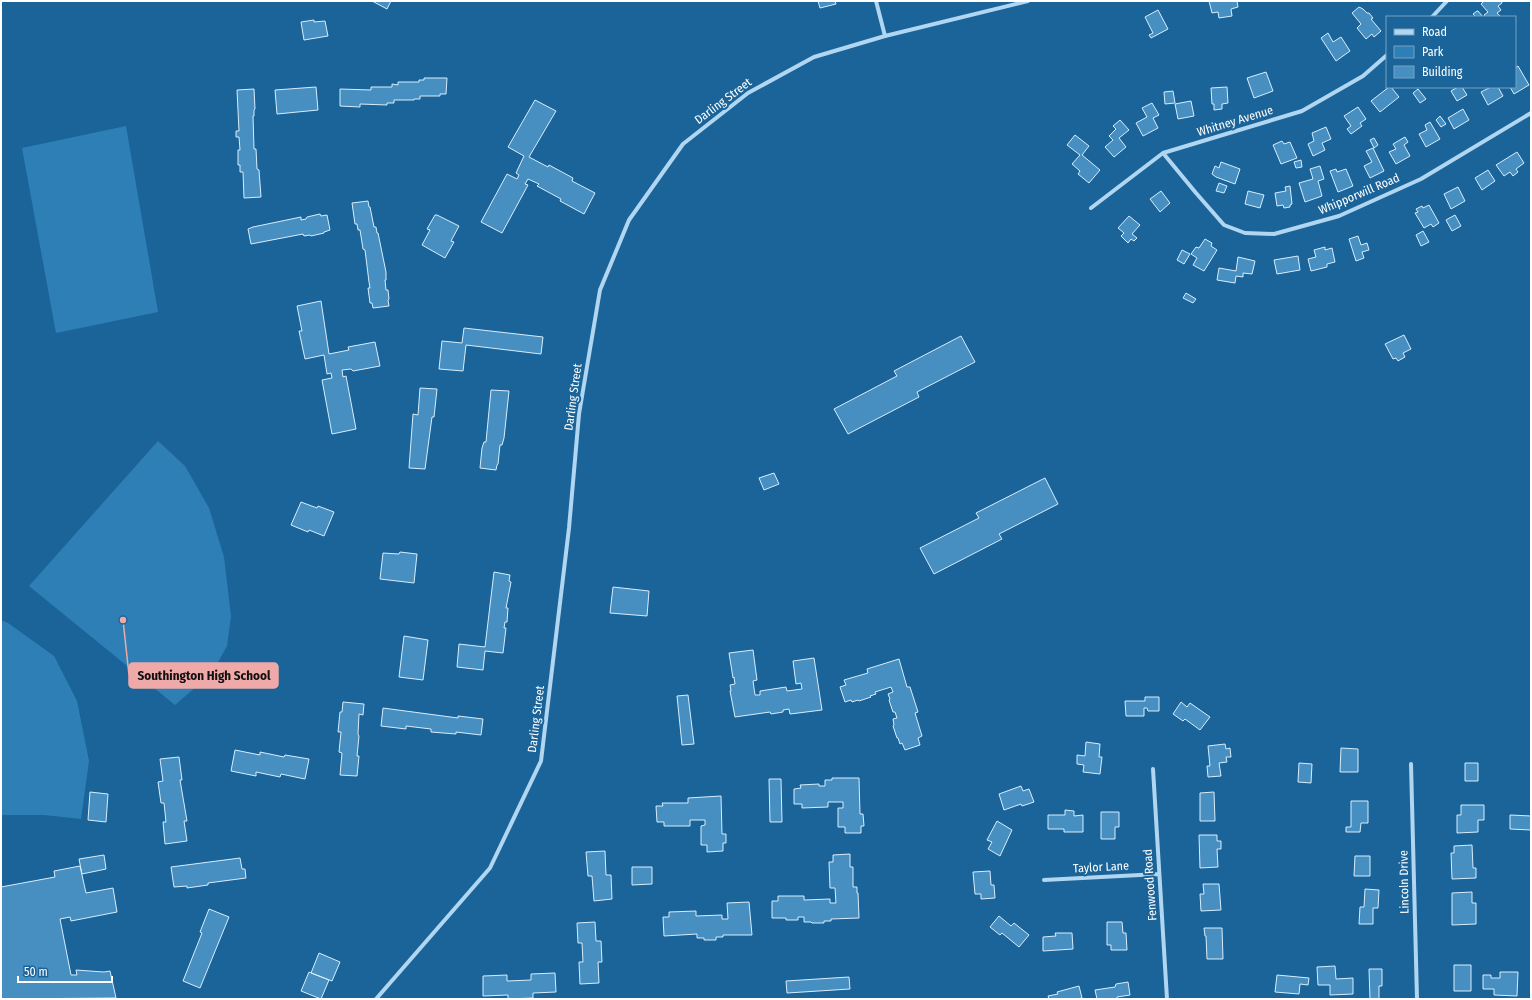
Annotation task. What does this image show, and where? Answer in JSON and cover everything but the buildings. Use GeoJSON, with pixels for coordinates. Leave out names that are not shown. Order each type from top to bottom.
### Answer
{"type":"FeatureCollection","features":[{"type":"Feature","properties":{"kind":"street"},"geometry":{"type":"LineString","coordinates":[[876,1],[885,36]]}},
{"type":"Feature","properties":{"kind":"street","name":"Darling Street"},"geometry":{"type":"LineString","coordinates":[[376,999],[490,868],[541,761],[569,528],[579,414],[600,290],[630,220],[683,144],[748,93],[814,57],[885,36],[1028,1]]}},
{"type":"Feature","properties":{"kind":"street"},"geometry":{"type":"LineString","coordinates":[[1433,16],[1447,1]]}},
{"type":"Feature","properties":{"kind":"street","name":"Whitney Avenue"},"geometry":{"type":"LineString","coordinates":[[1091,208],[1163,153],[1302,111],[1362,76],[1386,56]]}},
{"type":"Feature","properties":{"kind":"street","name":"Whipporwill Road"},"geometry":{"type":"LineString","coordinates":[[1163,153],[1224,225],[1245,233],[1274,234],[1339,216],[1421,179],[1531,113]]}},
{"type":"Feature","properties":{"kind":"street","name":"Lincoln Drive"},"geometry":{"type":"LineString","coordinates":[[1411,764],[1417,999]]}},
{"type":"Feature","properties":{"kind":"street","name":"Fenwood Road"},"geometry":{"type":"LineString","coordinates":[[1153,769],[1167,999]]}},
{"type":"Feature","properties":{"kind":"street","name":"Taylor Lane"},"geometry":{"type":"LineString","coordinates":[[1044,880],[1159,874]]}},
{"type":"Feature","properties":{"kind":"green space"},"geometry":{"type":"Polygon","coordinates":[[[126,126],[158,312],[56,333],[22,148],[126,126]]]}},
{"type":"Feature","properties":{"kind":"green space"},"geometry":{"type":"Polygon","coordinates":[[[158,441],[185,466],[209,508],[224,557],[231,616],[227,646],[212,673],[175,705],[29,586],[158,441]]]}},
{"type":"Feature","properties":{"kind":"green space"},"geometry":{"type":"Polygon","coordinates":[[[1,620],[8,623],[54,656],[77,701],[89,761],[81,819],[44,815],[1,815],[1,620]]]}},
{"type":"Feature","properties":{"kind":"place","name":"Southington High School"},"geometry":{"type":"Point","coordinates":[123,620]}}]}
